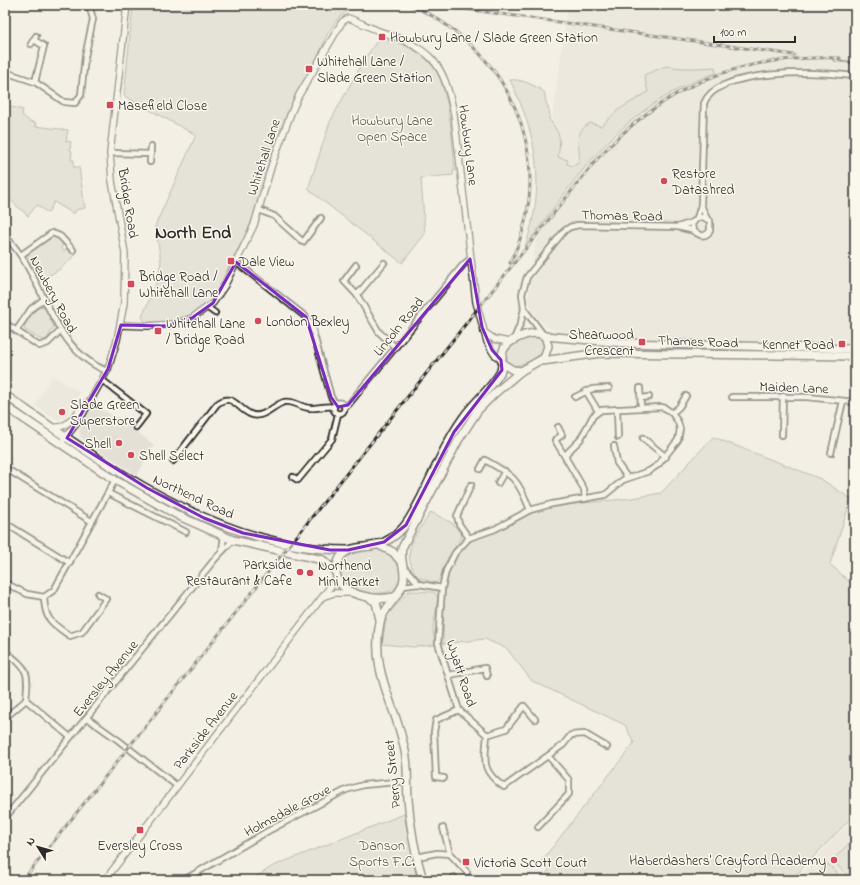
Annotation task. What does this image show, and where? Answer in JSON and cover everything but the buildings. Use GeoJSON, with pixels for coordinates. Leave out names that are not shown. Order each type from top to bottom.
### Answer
{"type":"FeatureCollection","features":[{"type":"Feature","properties":{"kind":"main road","name":"Thames Road"},"geometry":{"type":"LineString","coordinates":[[512,341],[534,333],[625,343],[855,349]]}},
{"type":"Feature","properties":{"kind":"main road"},"geometry":{"type":"LineString","coordinates":[[542,360],[548,350],[548,342],[544,335]]}},
{"type":"Feature","properties":{"kind":"main road"},"geometry":{"type":"LineString","coordinates":[[403,586],[394,597],[384,598],[364,596],[353,593],[345,588],[337,575],[337,564],[340,558],[348,550],[377,544],[393,538],[406,525],[454,432],[469,409],[497,378],[502,362],[503,351],[512,341]]}},
{"type":"Feature","properties":{"kind":"main road","name":"Thames Road"},"geometry":{"type":"LineString","coordinates":[[403,586],[405,578],[401,553],[404,544],[419,518],[459,439],[486,402],[522,371],[542,360],[601,353],[855,356]]}},
{"type":"Feature","properties":{"kind":"main road"},"geometry":{"type":"LineString","coordinates":[[502,362],[513,370],[522,371]]}},
{"type":"Feature","properties":{"kind":"main road","name":"Northend Road"},"geometry":{"type":"LineString","coordinates":[[5,395],[67,438],[147,488],[220,525],[266,539],[318,549],[348,550]]}},
{"type":"Feature","properties":{"kind":"main road","name":"Northend Road"},"geometry":{"type":"LineString","coordinates":[[5,406],[115,480],[179,516],[233,540],[322,560],[337,575]]}},
{"type":"Feature","properties":{"kind":"main road"},"geometry":{"type":"LineString","coordinates":[[377,544],[393,552],[403,566]]}},
{"type":"Feature","properties":{"kind":"main road","name":"Perry Street"},"geometry":{"type":"LineString","coordinates":[[364,596],[371,598],[376,602],[380,620],[378,652],[380,674],[402,734],[407,762],[410,818],[422,880]]}},
{"type":"Feature","properties":{"kind":"main road","name":"Perry Street"},"geometry":{"type":"LineString","coordinates":[[380,620],[394,597]]}},
{"type":"Feature","properties":{"kind":"street"},"geometry":{"type":"LineString","coordinates":[[5,72],[35,82],[64,102],[75,103],[81,95],[84,63],[94,19],[89,5]]}},
{"type":"Feature","properties":{"kind":"street","name":"Bridge Road"},"geometry":{"type":"LineString","coordinates":[[67,438],[80,419],[102,380],[121,324],[126,280],[125,253],[112,181],[110,153],[127,5]]}},
{"type":"Feature","properties":{"kind":"street","name":"Whitehall Lane"},"geometry":{"type":"LineString","coordinates":[[121,324],[148,326],[173,324],[192,318],[208,308],[225,285],[259,210],[272,164],[290,113],[342,22],[348,18]]}},
{"type":"Feature","properties":{"kind":"street","name":"Howbury Lane"},"geometry":{"type":"LineString","coordinates":[[348,18],[409,42],[431,56],[439,67],[450,94],[454,114],[476,302],[484,332],[494,354],[502,362]]}},
{"type":"Feature","properties":{"kind":"street"},"geometry":{"type":"LineString","coordinates":[[34,40],[44,46],[35,82]]}},
{"type":"Feature","properties":{"kind":"street","name":"Thomas Road"},"geometry":{"type":"LineString","coordinates":[[512,341],[520,329],[524,309],[522,294],[527,277],[564,231],[570,227],[578,225],[678,227],[693,231],[698,236],[708,234],[711,227],[702,205],[704,103],[707,95],[714,90],[757,76],[810,72],[855,76]]}},
{"type":"Feature","properties":{"kind":"street"},"geometry":{"type":"LineString","coordinates":[[150,162],[151,146]]}},
{"type":"Feature","properties":{"kind":"street"},"geometry":{"type":"LineString","coordinates":[[110,153],[151,154]]}},
{"type":"Feature","properties":{"kind":"street","name":"Thomas Road"},"geometry":{"type":"LineString","coordinates":[[693,231],[695,220],[702,205]]}},
{"type":"Feature","properties":{"kind":"street"},"geometry":{"type":"LineString","coordinates":[[259,210],[274,216],[303,242],[321,218]]}},
{"type":"Feature","properties":{"kind":"street","name":"Thomas Road"},"geometry":{"type":"LineString","coordinates":[[678,227],[703,217],[707,219]]}},
{"type":"Feature","properties":{"kind":"street"},"geometry":{"type":"LineString","coordinates":[[21,255],[52,233],[60,236],[73,250]]}},
{"type":"Feature","properties":{"kind":"street","name":"Newbery Road"},"geometry":{"type":"LineString","coordinates":[[5,236],[21,255],[60,331],[77,353],[95,367],[106,371]]}},
{"type":"Feature","properties":{"kind":"street","name":"Lincoln Road"},"geometry":{"type":"LineString","coordinates":[[338,414],[343,412],[344,406],[348,405],[463,264],[470,259]]}},
{"type":"Feature","properties":{"kind":"street"},"geometry":{"type":"LineString","coordinates":[[236,262],[306,317],[310,324],[331,397],[335,406],[335,412],[338,414],[332,439],[298,480],[293,477]]}},
{"type":"Feature","properties":{"kind":"street"},"geometry":{"type":"LineString","coordinates":[[357,295],[384,263]]}},
{"type":"Feature","properties":{"kind":"street"},"geometry":{"type":"LineString","coordinates":[[356,265],[344,281],[357,295],[379,332],[395,347]]}},
{"type":"Feature","properties":{"kind":"street"},"geometry":{"type":"LineString","coordinates":[[16,331],[31,309],[44,299]]}},
{"type":"Feature","properties":{"kind":"street"},"geometry":{"type":"LineString","coordinates":[[208,308],[215,313]]}},
{"type":"Feature","properties":{"kind":"street"},"geometry":{"type":"LineString","coordinates":[[524,309],[544,335]]}},
{"type":"Feature","properties":{"kind":"street"},"geometry":{"type":"LineString","coordinates":[[5,323],[39,346],[48,343],[60,331]]}},
{"type":"Feature","properties":{"kind":"street"},"geometry":{"type":"LineString","coordinates":[[484,332],[494,339],[512,341]]}},
{"type":"Feature","properties":{"kind":"street"},"geometry":{"type":"LineString","coordinates":[[102,380],[146,414],[136,427]]}},
{"type":"Feature","properties":{"kind":"street"},"geometry":{"type":"LineString","coordinates":[[575,397],[586,391],[609,388]]}},
{"type":"Feature","properties":{"kind":"street"},"geometry":{"type":"LineString","coordinates":[[640,388],[641,408]]}},
{"type":"Feature","properties":{"kind":"street"},"geometry":{"type":"LineString","coordinates":[[586,391],[598,411]]}},
{"type":"Feature","properties":{"kind":"street"},"geometry":{"type":"LineString","coordinates":[[672,413],[679,407],[686,396]]}},
{"type":"Feature","properties":{"kind":"street"},"geometry":{"type":"LineString","coordinates":[[782,435],[783,396]]}},
{"type":"Feature","properties":{"kind":"street","name":"Maiden Lane"},"geometry":{"type":"LineString","coordinates":[[732,397],[783,396],[855,402]]}},
{"type":"Feature","properties":{"kind":"street"},"geometry":{"type":"LineString","coordinates":[[641,398],[649,397]]}},
{"type":"Feature","properties":{"kind":"street","name":"Bridge Road"},"geometry":{"type":"LineString","coordinates":[[52,427],[60,428],[67,425],[90,399]]}},
{"type":"Feature","properties":{"kind":"street"},"geometry":{"type":"LineString","coordinates":[[173,460],[217,404],[225,399],[231,399],[249,413],[254,415],[264,413],[282,402],[295,403],[310,409],[335,406],[340,403],[344,406]]}},
{"type":"Feature","properties":{"kind":"street"},"geometry":{"type":"LineString","coordinates":[[831,452],[843,400]]}},
{"type":"Feature","properties":{"kind":"street"},"geometry":{"type":"LineString","coordinates":[[471,485],[457,516],[459,524],[469,538],[495,529],[530,510],[552,504],[605,495],[627,477],[654,468],[666,457],[677,443],[680,433],[678,422],[672,413],[661,407],[598,411],[593,416],[583,437],[566,454],[566,458]]}},
{"type":"Feature","properties":{"kind":"street"},"geometry":{"type":"LineString","coordinates":[[617,409],[618,437]]}},
{"type":"Feature","properties":{"kind":"street"},"geometry":{"type":"LineString","coordinates":[[558,427],[562,435],[555,440],[584,489],[585,499]]}},
{"type":"Feature","properties":{"kind":"street"},"geometry":{"type":"LineString","coordinates":[[59,443],[67,438]]}},
{"type":"Feature","properties":{"kind":"street"},"geometry":{"type":"LineString","coordinates":[[643,438],[666,457]]}},
{"type":"Feature","properties":{"kind":"street"},"geometry":{"type":"LineString","coordinates":[[614,446],[617,463],[627,477]]}},
{"type":"Feature","properties":{"kind":"street"},"geometry":{"type":"LineString","coordinates":[[480,469],[485,460],[505,471],[521,486],[530,510]]}},
{"type":"Feature","properties":{"kind":"street"},"geometry":{"type":"LineString","coordinates":[[5,470],[10,471],[91,521]]}},
{"type":"Feature","properties":{"kind":"street"},"geometry":{"type":"LineString","coordinates":[[498,483],[505,471]]}},
{"type":"Feature","properties":{"kind":"street"},"geometry":{"type":"LineString","coordinates":[[5,583],[27,594],[44,597],[54,590],[115,480]]}},
{"type":"Feature","properties":{"kind":"street"},"geometry":{"type":"LineString","coordinates":[[108,493],[186,532]]}},
{"type":"Feature","properties":{"kind":"street"},"geometry":{"type":"LineString","coordinates":[[5,523],[70,563]]}},
{"type":"Feature","properties":{"kind":"street","name":"Eversley Avenue"},"geometry":{"type":"LineString","coordinates":[[221,552],[224,536]]}},
{"type":"Feature","properties":{"kind":"street","name":"Wyatt Road"},"geometry":{"type":"LineString","coordinates":[[469,538],[459,548],[451,560],[442,588],[438,643],[460,710],[473,724],[487,735]]}},
{"type":"Feature","properties":{"kind":"street","name":"Eversley Avenue"},"geometry":{"type":"LineString","coordinates":[[5,818],[221,552],[233,540]]}},
{"type":"Feature","properties":{"kind":"street"},"geometry":{"type":"LineString","coordinates":[[403,566],[419,584]]}},
{"type":"Feature","properties":{"kind":"street","name":"Parkside Avenue"},"geometry":{"type":"LineString","coordinates":[[107,880],[177,786],[324,596],[337,575]]}},
{"type":"Feature","properties":{"kind":"street"},"geometry":{"type":"LineString","coordinates":[[403,586],[419,584],[442,588]]}},
{"type":"Feature","properties":{"kind":"street"},"geometry":{"type":"LineString","coordinates":[[324,596],[334,593],[353,593]]}},
{"type":"Feature","properties":{"kind":"street"},"geometry":{"type":"LineString","coordinates":[[44,597],[45,612],[49,620],[70,636],[82,632],[106,599],[98,594]]}},
{"type":"Feature","properties":{"kind":"street"},"geometry":{"type":"LineString","coordinates":[[5,651],[24,667],[28,678],[26,700],[5,717]]}},
{"type":"Feature","properties":{"kind":"street"},"geometry":{"type":"LineString","coordinates":[[449,675],[485,668],[487,676]]}},
{"type":"Feature","properties":{"kind":"street"},"geometry":{"type":"LineString","coordinates":[[26,700],[70,737]]}},
{"type":"Feature","properties":{"kind":"street"},"geometry":{"type":"LineString","coordinates":[[535,719],[524,706],[506,729],[487,735],[485,766],[492,779],[504,787],[549,757],[563,745],[571,735],[585,734],[607,747]]}},
{"type":"Feature","properties":{"kind":"street"},"geometry":{"type":"LineString","coordinates":[[444,778],[436,777],[434,732],[436,720],[460,710]]}},
{"type":"Feature","properties":{"kind":"street"},"geometry":{"type":"LineString","coordinates":[[87,718],[124,743],[177,786]]}},
{"type":"Feature","properties":{"kind":"street"},"geometry":{"type":"LineString","coordinates":[[538,827],[569,794],[569,780],[549,757]]}},
{"type":"Feature","properties":{"kind":"street","name":"Holmsdale Grove"},"geometry":{"type":"LineString","coordinates":[[184,880],[286,821],[346,790],[363,785],[407,782]]}},
{"type":"Feature","properties":{"kind":"street"},"geometry":{"type":"LineString","coordinates":[[443,828],[450,854],[467,872]]}},
{"type":"Feature","properties":{"kind":"street"},"geometry":{"type":"LineString","coordinates":[[417,857],[437,853],[450,854]]}},
{"type":"Feature","properties":{"kind":"highlighted area"},"geometry":{"type":"Polygon","coordinates":[[[470,259],[482,327],[492,350],[501,360],[502,370],[454,432],[406,525],[384,542],[348,550],[330,550],[243,533],[204,518],[147,488],[67,438],[108,369],[121,325],[164,326],[192,318],[213,303],[236,262],[306,317],[331,397],[338,407],[348,405],[470,259]]]}},
{"type":"Feature","properties":{"kind":"shaded area"},"geometry":{"type":"Polygon","coordinates":[[[568,5],[855,5],[855,342],[690,340],[571,333],[549,328],[534,315],[528,299],[568,5]]]}},
{"type":"Feature","properties":{"kind":"shaded area"},"geometry":{"type":"Polygon","coordinates":[[[52,376],[80,392],[65,418],[62,417],[59,421],[35,406],[52,376]]]}},
{"type":"Feature","properties":{"kind":"shaded area"},"geometry":{"type":"Polygon","coordinates":[[[93,405],[117,418],[118,417],[154,445],[137,475],[91,446],[80,436],[79,429],[93,405]]]}},
{"type":"Feature","properties":{"kind":"shaded area","name":"Haberdashers' Crayford Academy"},"geometry":{"type":"Polygon","coordinates":[[[855,818],[855,880],[797,880],[828,844],[855,818]]]}},
{"type":"Feature","properties":{"kind":"green space"},"geometry":{"type":"Polygon","coordinates":[[[133,5],[350,5],[346,12],[338,18],[327,35],[316,62],[287,114],[268,169],[256,211],[245,238],[233,257],[214,298],[209,304],[191,316],[174,322],[145,322],[142,317],[157,281],[161,261],[155,226],[196,135],[124,96],[133,5]]]}},
{"type":"Feature","properties":{"kind":"green space","name":"Howbury Lane Open Space"},"geometry":{"type":"Polygon","coordinates":[[[379,38],[388,41],[389,39],[406,46],[417,52],[431,64],[437,73],[446,99],[453,145],[455,171],[453,171],[453,175],[421,178],[425,234],[402,263],[308,189],[330,122],[363,61],[379,38]]]}},
{"type":"Feature","properties":{"kind":"green space"},"geometry":{"type":"Polygon","coordinates":[[[666,66],[684,68],[715,67],[716,73],[701,78],[673,92],[634,118],[622,128],[587,164],[525,247],[532,224],[535,203],[537,182],[536,162],[533,142],[527,122],[520,101],[510,80],[518,80],[528,83],[545,93],[550,113],[549,119],[558,133],[560,141],[558,157],[568,160],[567,164],[572,166],[579,163],[578,140],[584,127],[590,123],[601,126],[618,110],[648,92],[644,75],[666,66]]]}},
{"type":"Feature","properties":{"kind":"green space"},"geometry":{"type":"Polygon","coordinates":[[[5,105],[23,110],[22,115],[29,121],[36,123],[35,126],[68,130],[66,141],[71,142],[70,150],[72,151],[71,160],[74,160],[73,167],[79,167],[85,208],[76,210],[74,214],[54,202],[48,213],[37,205],[28,216],[5,195],[5,105]]]}},
{"type":"Feature","properties":{"kind":"green space"},"geometry":{"type":"Polygon","coordinates":[[[55,234],[62,241],[63,244],[61,248],[63,251],[69,249],[75,255],[60,269],[40,281],[26,254],[49,236],[55,234]]]}},
{"type":"Feature","properties":{"kind":"green space"},"geometry":{"type":"Polygon","coordinates":[[[41,306],[44,307],[54,326],[47,339],[41,340],[25,330],[24,327],[34,309],[41,306]]]}},
{"type":"Feature","properties":{"kind":"green space"},"geometry":{"type":"Polygon","coordinates":[[[536,336],[542,339],[545,345],[537,357],[523,364],[513,366],[508,363],[506,354],[511,347],[523,340],[536,336]]]}},
{"type":"Feature","properties":{"kind":"green space"},"geometry":{"type":"Polygon","coordinates":[[[713,437],[821,479],[851,499],[830,564],[855,587],[855,814],[791,880],[542,880],[549,870],[540,863],[634,743],[625,725],[532,681],[507,649],[485,639],[443,644],[444,590],[452,564],[461,550],[473,538],[510,525],[530,514],[555,506],[633,498],[661,493],[713,437]]]}},
{"type":"Feature","properties":{"kind":"green space"},"geometry":{"type":"Polygon","coordinates":[[[431,512],[452,523],[462,535],[445,563],[440,577],[435,583],[418,577],[412,568],[410,559],[410,551],[415,536],[431,512]]]}},
{"type":"Feature","properties":{"kind":"green space"},"geometry":{"type":"Polygon","coordinates":[[[377,549],[389,553],[397,562],[401,576],[397,586],[389,591],[378,594],[353,588],[344,581],[340,571],[345,559],[354,553],[377,549]]]}},
{"type":"Feature","properties":{"kind":"green space"},"geometry":{"type":"Polygon","coordinates":[[[409,591],[434,592],[438,597],[433,629],[435,645],[413,647],[382,644],[387,615],[409,591]]]}},
{"type":"Feature","properties":{"kind":"green space","name":"Danson Sports F.C."},"geometry":{"type":"Polygon","coordinates":[[[404,814],[417,880],[251,880],[273,866],[404,814]]]}},
{"type":"Feature","properties":{"kind":"green space"},"geometry":{"type":"Polygon","coordinates":[[[855,838],[855,880],[852,880],[832,860],[855,838]]]}},
{"type":"Feature","properties":{"kind":"green space"},"geometry":{"type":"Polygon","coordinates":[[[828,864],[844,880],[812,880],[828,864]]]}},
{"type":"Feature","properties":{"kind":"railway"},"geometry":{"type":"LineString","coordinates":[[409,5],[428,13],[445,24],[480,54],[500,80],[515,108],[525,138],[530,169],[529,200],[522,232],[510,263]]}},
{"type":"Feature","properties":{"kind":"railway"},"geometry":{"type":"LineString","coordinates":[[436,5],[794,55]]}},
{"type":"Feature","properties":{"kind":"railway"},"geometry":{"type":"LineString","coordinates":[[23,880],[597,159],[623,133],[649,111],[677,93],[706,79],[737,69],[769,62],[803,58],[840,58]]}},
{"type":"Feature","properties":{"kind":"railway"},"geometry":{"type":"LineString","coordinates":[[834,60],[855,63]]}},
{"type":"Feature","properties":{"kind":"place","name":"Howbury Lane / Slade Green Station"},"geometry":{"type":"Point","coordinates":[382,37]}},
{"type":"Feature","properties":{"kind":"place","name":"Whitehall Lane / Slade Green Station"},"geometry":{"type":"Point","coordinates":[309,69]}},
{"type":"Feature","properties":{"kind":"place","name":"Masefield Close"},"geometry":{"type":"Point","coordinates":[110,105]}},
{"type":"Feature","properties":{"kind":"place","name":"Restore Datashred"},"geometry":{"type":"Point","coordinates":[664,181]}},
{"type":"Feature","properties":{"kind":"place","name":"Dale View"},"geometry":{"type":"Point","coordinates":[231,261]}},
{"type":"Feature","properties":{"kind":"place","name":"Bridge Road / Whitehall Lane"},"geometry":{"type":"Point","coordinates":[131,284]}},
{"type":"Feature","properties":{"kind":"place","name":"London Bexley"},"geometry":{"type":"Point","coordinates":[258,321]}},
{"type":"Feature","properties":{"kind":"place","name":"Whitehall Lane / Bridge Road"},"geometry":{"type":"Point","coordinates":[158,331]}},
{"type":"Feature","properties":{"kind":"place","name":"Shearwood Crescent"},"geometry":{"type":"Point","coordinates":[642,342]}},
{"type":"Feature","properties":{"kind":"place","name":"Kennet Road"},"geometry":{"type":"Point","coordinates":[842,344]}},
{"type":"Feature","properties":{"kind":"place","name":"Slade Green Superstore"},"geometry":{"type":"Point","coordinates":[62,412]}},
{"type":"Feature","properties":{"kind":"place","name":"Shell"},"geometry":{"type":"Point","coordinates":[119,443]}},
{"type":"Feature","properties":{"kind":"place","name":"Shell Select"},"geometry":{"type":"Point","coordinates":[131,455]}},
{"type":"Feature","properties":{"kind":"place","name":"Parkside Restaurant & Cafe"},"geometry":{"type":"Point","coordinates":[300,572]}},
{"type":"Feature","properties":{"kind":"place","name":"Northend Mini Market"},"geometry":{"type":"Point","coordinates":[310,573]}},
{"type":"Feature","properties":{"kind":"place","name":"Eversley Cross"},"geometry":{"type":"Point","coordinates":[140,830]}},
{"type":"Feature","properties":{"kind":"place","name":"Haberdashers' Crayford Academy"},"geometry":{"type":"Point","coordinates":[834,860]}},
{"type":"Feature","properties":{"kind":"place","name":"Victoria Scott Court"},"geometry":{"type":"Point","coordinates":[466,862]}},
{"type":"Feature","properties":{"kind":"district","name":"North End"},"geometry":{"type":"Point","coordinates":[193,232]}}]}
